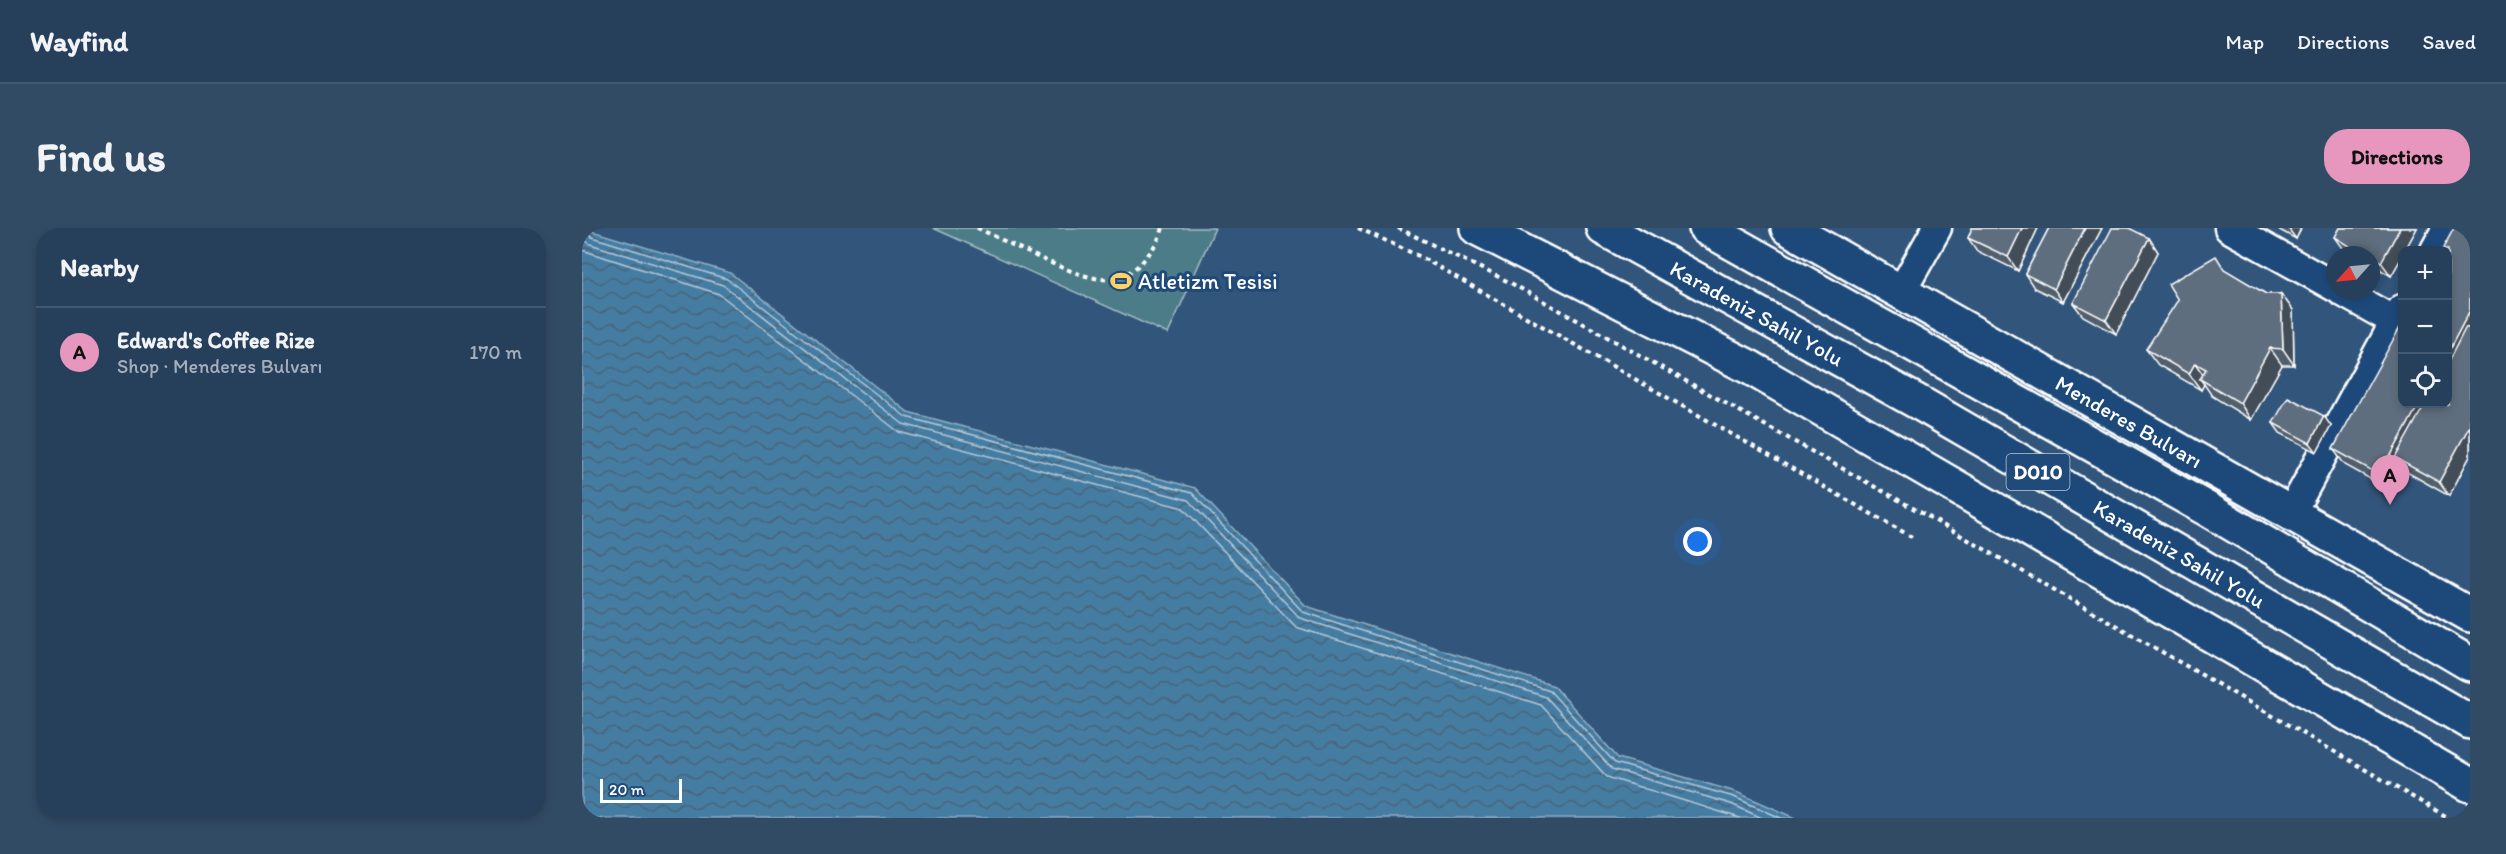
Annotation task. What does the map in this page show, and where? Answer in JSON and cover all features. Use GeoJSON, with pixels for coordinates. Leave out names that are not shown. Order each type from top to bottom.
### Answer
{"type":"FeatureCollection","features":[{"type":"Feature","properties":{"kind":"main road"},"geometry":{"type":"LineString","coordinates":[[1477,228],[1751,368],[2470,785]]}},
{"type":"Feature","properties":{"kind":"main road","name":"Karadeniz Sahil Yolu"},"geometry":{"type":"LineString","coordinates":[[1603,228],[1923,405],[2470,722]]}},
{"type":"Feature","properties":{"kind":"main road"},"geometry":{"type":"LineString","coordinates":[[1706,228],[2207,509],[2470,664]]}},
{"type":"Feature","properties":{"kind":"main road","name":"Menderes Bulvarı"},"geometry":{"type":"LineString","coordinates":[[1788,228],[2470,615]]}},
{"type":"Feature","properties":{"kind":"street"},"geometry":{"type":"LineString","coordinates":[[1901,292],[1938,228]]}},
{"type":"Feature","properties":{"kind":"street"},"geometry":{"type":"LineString","coordinates":[[2229,228],[2326,282]]}},
{"type":"Feature","properties":{"kind":"street"},"geometry":{"type":"LineString","coordinates":[[2437,246],[2447,228]]}},
{"type":"Feature","properties":{"kind":"street"},"geometry":{"type":"LineString","coordinates":[[2363,300],[2398,315]]}},
{"type":"Feature","properties":{"kind":"street"},"geometry":{"type":"LineString","coordinates":[[2291,513],[2398,317]]}},
{"type":"Feature","properties":{"kind":"path"},"geometry":{"type":"LineString","coordinates":[[977,228],[1094,279],[1113,279],[1131,270],[1149,255],[1158,242],[1163,228]]}},
{"type":"Feature","properties":{"kind":"path"},"geometry":{"type":"LineString","coordinates":[[1358,228],[1421,257],[1912,537]]}},
{"type":"Feature","properties":{"kind":"path"},"geometry":{"type":"LineString","coordinates":[[1398,228],[1509,282],[1909,506],[2449,818]]}},
{"type":"Feature","properties":{"kind":"green space","name":"Atletizm Tesisi"},"geometry":{"type":"Polygon","coordinates":[[[933,228],[1215,228],[1168,334],[933,228]]]}},
{"type":"Feature","properties":{"kind":"water"},"geometry":{"type":"Polygon","coordinates":[[[582,228],[730,273],[908,412],[1195,488],[1306,606],[1554,686],[1618,758],[1736,792],[1796,818],[582,818],[582,228]]]}},
{"type":"Feature","properties":{"kind":"building"},"geometry":{"type":"Polygon","coordinates":[[[1972,228],[2022,228],[2008,257],[1968,238],[1972,228]]]}},
{"type":"Feature","properties":{"kind":"building"},"geometry":{"type":"Polygon","coordinates":[[[2049,228],[2085,228],[2054,289],[2025,274],[2049,228]]]}},
{"type":"Feature","properties":{"kind":"building"},"geometry":{"type":"Polygon","coordinates":[[[2112,228],[2129,228],[2149,238],[2106,320],[2073,303],[2112,228]]]}},
{"type":"Feature","properties":{"kind":"building"},"geometry":{"type":"Polygon","coordinates":[[[2340,228],[2400,228],[2381,262],[2380,246],[2350,246],[2335,237],[2340,228]]]}},
{"type":"Feature","properties":{"kind":"building"},"geometry":{"type":"Polygon","coordinates":[[[2454,228],[2470,228],[2470,310],[2452,344],[2452,246],[2444,246],[2454,228]]]}},
{"type":"Feature","properties":{"kind":"building"},"geometry":{"type":"Polygon","coordinates":[[[2216,256],[2224,269],[2266,294],[2281,294],[2283,349],[2270,348],[2240,403],[2200,379],[2206,369],[2195,363],[2189,374],[2146,349],[2178,300],[2168,284],[2216,256]]]}},
{"type":"Feature","properties":{"kind":"building"},"geometry":{"type":"Polygon","coordinates":[[[2466,327],[2470,329],[2470,425],[2439,482],[2395,458],[2423,408],[2452,408],[2452,354],[2466,327]]]}},
{"type":"Feature","properties":{"kind":"building"},"geometry":{"type":"Polygon","coordinates":[[[2398,331],[2398,408],[2417,408],[2380,475],[2333,449],[2398,331]]]}},
{"type":"Feature","properties":{"kind":"building"},"geometry":{"type":"Polygon","coordinates":[[[2288,397],[2324,416],[2310,443],[2273,423],[2288,397]]]}},
{"type":"Feature","properties":{"kind":"place","name":"Atletizm Tesisi"},"geometry":{"type":"Point","coordinates":[1121,281]}},
{"type":"Feature","properties":{"kind":"place","name":"Edward's Coffee Rize"},"geometry":{"type":"Point","coordinates":[2390,505]}}]}
